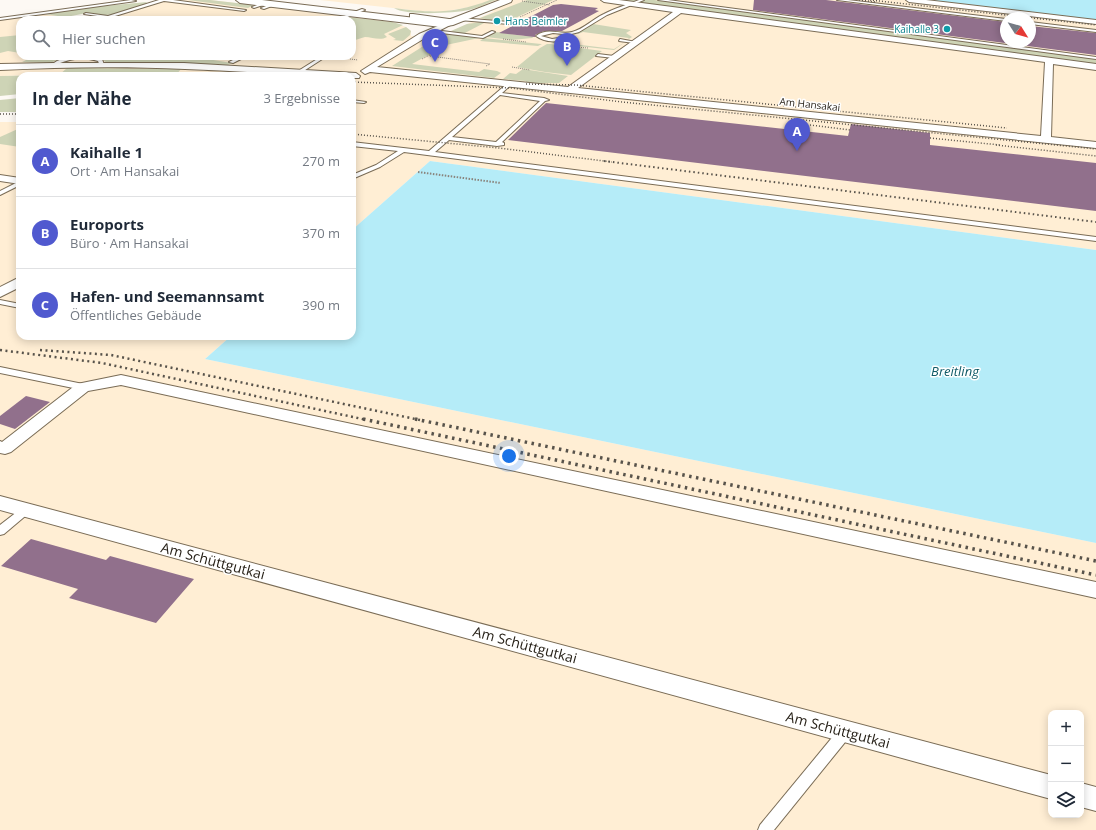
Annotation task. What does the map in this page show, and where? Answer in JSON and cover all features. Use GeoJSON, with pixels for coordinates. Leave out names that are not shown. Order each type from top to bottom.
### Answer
{"type":"FeatureCollection","features":[{"type":"Feature","properties":{"kind":"street"},"geometry":{"type":"LineString","coordinates":[[240,0],[362,10],[443,20],[449,21],[450,23]]}},
{"type":"Feature","properties":{"kind":"street"},"geometry":{"type":"LineString","coordinates":[[356,77],[422,36],[508,0]]}},
{"type":"Feature","properties":{"kind":"street"},"geometry":{"type":"LineString","coordinates":[[604,0],[1096,67]]}},
{"type":"Feature","properties":{"kind":"street"},"geometry":{"type":"LineString","coordinates":[[909,0],[1096,22]]}},
{"type":"Feature","properties":{"kind":"street"},"geometry":{"type":"LineString","coordinates":[[274,3],[433,24],[450,23]]}},
{"type":"Feature","properties":{"kind":"street"},"geometry":{"type":"LineString","coordinates":[[570,90],[680,10]]}},
{"type":"Feature","properties":{"kind":"street"},"geometry":{"type":"LineString","coordinates":[[413,16],[460,14],[479,11]]}},
{"type":"Feature","properties":{"kind":"street"},"geometry":{"type":"LineString","coordinates":[[395,19],[416,26],[422,30],[422,36]]}},
{"type":"Feature","properties":{"kind":"street"},"geometry":{"type":"LineString","coordinates":[[1046,140],[1049,60]]}},
{"type":"Feature","properties":{"kind":"street"},"geometry":{"type":"LineString","coordinates":[[0,67],[53,65],[187,66],[281,72]]}},
{"type":"Feature","properties":{"kind":"street","name":"Am Hansakai"},"geometry":{"type":"LineString","coordinates":[[368,69],[1096,145]]}},
{"type":"Feature","properties":{"kind":"street"},"geometry":{"type":"LineString","coordinates":[[0,178],[16,181]]}},
{"type":"Feature","properties":{"kind":"street"},"geometry":{"type":"LineString","coordinates":[[0,293],[16,283]]}},
{"type":"Feature","properties":{"kind":"street"},"geometry":{"type":"LineString","coordinates":[[2,449],[83,387],[121,380],[1096,590]]}},
{"type":"Feature","properties":{"kind":"street","name":"Am Schüttgutkai"},"geometry":{"type":"LineString","coordinates":[[0,503],[1048,786]]}},
{"type":"Feature","properties":{"kind":"street"},"geometry":{"type":"LineString","coordinates":[[1084,796],[1096,799]]}},
{"type":"Feature","properties":{"kind":"lane"},"geometry":{"type":"LineString","coordinates":[[22,16],[134,1],[131,0],[92,4],[119,0]]}},
{"type":"Feature","properties":{"kind":"lane"},"geometry":{"type":"LineString","coordinates":[[86,14],[112,16],[163,0],[244,10]]}},
{"type":"Feature","properties":{"kind":"lane"},"geometry":{"type":"LineString","coordinates":[[567,34],[566,38],[555,40],[542,39],[538,36],[548,32],[567,34],[576,33],[606,14],[642,0]]}},
{"type":"Feature","properties":{"kind":"lane"},"geometry":{"type":"LineString","coordinates":[[660,0],[1096,58]]}},
{"type":"Feature","properties":{"kind":"lane"},"geometry":{"type":"LineString","coordinates":[[839,0],[1000,19]]}},
{"type":"Feature","properties":{"kind":"lane"},"geometry":{"type":"LineString","coordinates":[[254,7],[274,3]]}},
{"type":"Feature","properties":{"kind":"lane"},"geometry":{"type":"LineString","coordinates":[[347,16],[362,10]]}},
{"type":"Feature","properties":{"kind":"lane"},"geometry":{"type":"LineString","coordinates":[[0,19],[16,17]]}},
{"type":"Feature","properties":{"kind":"lane"},"geometry":{"type":"LineString","coordinates":[[460,19],[509,23]]}},
{"type":"Feature","properties":{"kind":"lane"},"geometry":{"type":"LineString","coordinates":[[1036,24],[1096,31]]}},
{"type":"Feature","properties":{"kind":"lane"},"geometry":{"type":"LineString","coordinates":[[434,31],[482,38],[493,32]]}},
{"type":"Feature","properties":{"kind":"lane"},"geometry":{"type":"LineString","coordinates":[[620,40],[634,42]]}},
{"type":"Feature","properties":{"kind":"lane"},"geometry":{"type":"LineString","coordinates":[[598,55],[614,57]]}},
{"type":"Feature","properties":{"kind":"lane"},"geometry":{"type":"LineString","coordinates":[[231,62],[236,60]]}},
{"type":"Feature","properties":{"kind":"lane"},"geometry":{"type":"LineString","coordinates":[[299,72],[318,60]]}},
{"type":"Feature","properties":{"kind":"lane"},"geometry":{"type":"LineString","coordinates":[[430,153],[511,83]]}},
{"type":"Feature","properties":{"kind":"lane"},"geometry":{"type":"LineString","coordinates":[[448,138],[500,144],[546,100],[500,94]]}},
{"type":"Feature","properties":{"kind":"lane"},"geometry":{"type":"LineString","coordinates":[[356,101],[364,102]]}},
{"type":"Feature","properties":{"kind":"lane"},"geometry":{"type":"LineString","coordinates":[[356,144],[1096,239]]}},
{"type":"Feature","properties":{"kind":"lane"},"geometry":{"type":"LineString","coordinates":[[356,175],[378,166],[403,150]]}},
{"type":"Feature","properties":{"kind":"lane"},"geometry":{"type":"LineString","coordinates":[[0,193],[16,184]]}},
{"type":"Feature","properties":{"kind":"lane"},"geometry":{"type":"LineString","coordinates":[[0,302],[16,305]]}},
{"type":"Feature","properties":{"kind":"lane"},"geometry":{"type":"LineString","coordinates":[[0,370],[83,387]]}},
{"type":"Feature","properties":{"kind":"lane"},"geometry":{"type":"LineString","coordinates":[[0,531],[26,510]]}},
{"type":"Feature","properties":{"kind":"lane"},"geometry":{"type":"LineString","coordinates":[[765,830],[846,732]]}},
{"type":"Feature","properties":{"kind":"path"},"geometry":{"type":"LineString","coordinates":[[509,23],[557,0]]}},
{"type":"Feature","properties":{"kind":"path"},"geometry":{"type":"LineString","coordinates":[[519,1],[550,5]]}},
{"type":"Feature","properties":{"kind":"path"},"geometry":{"type":"LineString","coordinates":[[421,60],[446,46]]}},
{"type":"Feature","properties":{"kind":"path"},"geometry":{"type":"LineString","coordinates":[[430,56],[490,64],[484,68]]}},
{"type":"Feature","properties":{"kind":"path"},"geometry":{"type":"LineString","coordinates":[[418,172],[501,182]]}},
{"type":"Feature","properties":{"kind":"shaded area"},"geometry":{"type":"Polygon","coordinates":[[[164,0],[210,0],[342,16],[111,16],[164,0]]]}},
{"type":"Feature","properties":{"kind":"shaded area"},"geometry":{"type":"Polygon","coordinates":[[[320,0],[924,0],[1027,12],[1000,12],[1000,48],[1036,48],[1036,13],[1096,20],[1096,250],[430,161],[356,226],[356,72],[177,72],[180,69],[120,72],[16,72],[16,76],[0,76],[0,20],[16,18],[16,60],[356,60],[356,18],[392,22],[406,27],[411,31],[411,36],[436,39],[494,11],[470,7],[442,12],[420,11],[320,0]]]}},
{"type":"Feature","properties":{"kind":"shaded area"},"geometry":{"type":"Polygon","coordinates":[[[45,14],[59,16],[30,16],[45,14]]]}},
{"type":"Feature","properties":{"kind":"shaded area"},"geometry":{"type":"Polygon","coordinates":[[[0,122],[16,122],[16,340],[226,340],[205,359],[1096,543],[1096,830],[0,830],[0,122]]]}},
{"type":"Feature","properties":{"kind":"green space"},"geometry":{"type":"Polygon","coordinates":[[[188,0],[210,0],[254,5],[248,8],[188,0]]]}},
{"type":"Feature","properties":{"kind":"green space"},"geometry":{"type":"Polygon","coordinates":[[[490,0],[496,0],[472,9],[453,12],[419,13],[400,11],[394,8],[420,11],[443,11],[465,8],[490,0]]]}},
{"type":"Feature","properties":{"kind":"green space"},"geometry":{"type":"Polygon","coordinates":[[[527,0],[553,0],[509,21],[501,22],[480,18],[527,0]]]}},
{"type":"Feature","properties":{"kind":"green space"},"geometry":{"type":"Polygon","coordinates":[[[615,0],[654,0],[1000,46],[1000,48],[1014,48],[1096,59],[1096,65],[615,0]]]}},
{"type":"Feature","properties":{"kind":"green space"},"geometry":{"type":"Polygon","coordinates":[[[147,2],[143,6],[117,14],[105,15],[87,13],[71,16],[58,16],[45,14],[93,7],[147,2]]]}},
{"type":"Feature","properties":{"kind":"green space"},"geometry":{"type":"Polygon","coordinates":[[[356,18],[392,22],[403,25],[384,34],[387,37],[384,38],[379,39],[365,37],[356,40],[356,18]]]}},
{"type":"Feature","properties":{"kind":"green space"},"geometry":{"type":"Polygon","coordinates":[[[486,22],[463,34],[451,31],[467,24],[486,22]]]}},
{"type":"Feature","properties":{"kind":"green space"},"geometry":{"type":"Polygon","coordinates":[[[593,24],[631,30],[626,33],[632,37],[627,40],[629,38],[583,32],[575,34],[593,24]]]}},
{"type":"Feature","properties":{"kind":"green space"},"geometry":{"type":"Polygon","coordinates":[[[406,27],[411,31],[410,35],[403,41],[393,40],[396,39],[388,34],[406,27]]]}},
{"type":"Feature","properties":{"kind":"green space"},"geometry":{"type":"Polygon","coordinates":[[[496,32],[524,36],[527,33],[536,35],[532,38],[512,40],[486,37],[496,32]]]}},
{"type":"Feature","properties":{"kind":"green space"},"geometry":{"type":"Polygon","coordinates":[[[446,34],[479,38],[446,45],[428,43],[446,34]]]}},
{"type":"Feature","properties":{"kind":"green space"},"geometry":{"type":"Polygon","coordinates":[[[16,35],[16,52],[8,51],[0,53],[0,37],[16,35]]]}},
{"type":"Feature","properties":{"kind":"green space"},"geometry":{"type":"Polygon","coordinates":[[[576,36],[565,43],[614,49],[625,42],[614,50],[550,43],[576,36]]]}},
{"type":"Feature","properties":{"kind":"green space"},"geometry":{"type":"Polygon","coordinates":[[[484,38],[542,44],[538,46],[480,41],[484,38]]]}},
{"type":"Feature","properties":{"kind":"green space"},"geometry":{"type":"Polygon","coordinates":[[[547,44],[602,51],[571,75],[517,67],[547,44]]]}},
{"type":"Feature","properties":{"kind":"green space"},"geometry":{"type":"Polygon","coordinates":[[[425,45],[443,47],[412,64],[479,72],[484,69],[501,73],[494,78],[392,66],[425,45]]]}},
{"type":"Feature","properties":{"kind":"green space"},"geometry":{"type":"Polygon","coordinates":[[[26,60],[57,60],[51,63],[22,62],[26,60]]]}},
{"type":"Feature","properties":{"kind":"green space"},"geometry":{"type":"Polygon","coordinates":[[[103,60],[213,60],[232,63],[224,67],[108,64],[103,60]]]}},
{"type":"Feature","properties":{"kind":"green space"},"geometry":{"type":"Polygon","coordinates":[[[67,68],[181,69],[178,72],[62,72],[67,68]]]}},
{"type":"Feature","properties":{"kind":"green space"},"geometry":{"type":"Polygon","coordinates":[[[523,69],[568,76],[559,83],[525,83],[526,81],[503,79],[510,73],[516,74],[523,69]]]}},
{"type":"Feature","properties":{"kind":"green space"},"geometry":{"type":"Polygon","coordinates":[[[0,76],[16,76],[16,94],[0,96],[0,76]]]}},
{"type":"Feature","properties":{"kind":"green space"},"geometry":{"type":"Polygon","coordinates":[[[16,98],[16,112],[0,112],[0,100],[16,98]]]}},
{"type":"Feature","properties":{"kind":"green space"},"geometry":{"type":"Polygon","coordinates":[[[16,130],[16,146],[0,144],[0,137],[16,130]]]}},
{"type":"Feature","properties":{"kind":"water"},"geometry":{"type":"Polygon","coordinates":[[[924,0],[1096,0],[1096,20],[924,0]]]}},
{"type":"Feature","properties":{"kind":"water","name":"Breitling"},"geometry":{"type":"Polygon","coordinates":[[[430,161],[1096,250],[1096,543],[205,359],[226,340],[356,340],[356,226],[430,161]]]}},
{"type":"Feature","properties":{"kind":"building","name":"Kaihalle 3"},"geometry":{"type":"Polygon","coordinates":[[[754,0],[826,0],[1000,21],[1000,42],[753,10],[754,0]]]}},
{"type":"Feature","properties":{"kind":"building"},"geometry":{"type":"Polygon","coordinates":[[[561,4],[598,8],[595,10],[599,11],[562,31],[544,31],[535,35],[535,37],[499,33],[553,5],[561,4]]]}},
{"type":"Feature","properties":{"kind":"building","name":"Kaihalle 3"},"geometry":{"type":"Polygon","coordinates":[[[1036,27],[1096,33],[1096,55],[1036,47],[1036,27]]]}},
{"type":"Feature","properties":{"kind":"building"},"geometry":{"type":"Polygon","coordinates":[[[546,103],[848,136],[851,124],[930,133],[930,145],[1096,163],[1096,211],[508,140],[546,103]]]}},
{"type":"Feature","properties":{"kind":"building"},"geometry":{"type":"Polygon","coordinates":[[[26,396],[50,402],[15,429],[0,424],[0,416],[26,396]]]}},
{"type":"Feature","properties":{"kind":"building"},"geometry":{"type":"Polygon","coordinates":[[[31,539],[106,560],[110,556],[194,579],[156,623],[69,598],[78,589],[1,566],[31,539]]]}},
{"type":"Feature","properties":{"kind":"railway"},"geometry":{"type":"LineString","coordinates":[[859,0],[875,2]]}},
{"type":"Feature","properties":{"kind":"railway"},"geometry":{"type":"LineString","coordinates":[[870,0],[1096,25]]}},
{"type":"Feature","properties":{"kind":"railway"},"geometry":{"type":"LineString","coordinates":[[356,82],[511,88],[622,102],[1096,149]]}},
{"type":"Feature","properties":{"kind":"railway"},"geometry":{"type":"LineString","coordinates":[[526,84],[576,85],[1007,128]]}},
{"type":"Feature","properties":{"kind":"railway"},"geometry":{"type":"LineString","coordinates":[[0,114],[16,114]]}},
{"type":"Feature","properties":{"kind":"railway"},"geometry":{"type":"LineString","coordinates":[[810,125],[850,130]]}},
{"type":"Feature","properties":{"kind":"railway"},"geometry":{"type":"LineString","coordinates":[[356,134],[499,148],[612,162]]}},
{"type":"Feature","properties":{"kind":"railway"},"geometry":{"type":"LineString","coordinates":[[930,138],[1000,145]]}},
{"type":"Feature","properties":{"kind":"railway"},"geometry":{"type":"LineString","coordinates":[[996,145],[1096,156]]}},
{"type":"Feature","properties":{"kind":"railway"},"geometry":{"type":"LineString","coordinates":[[604,161],[1096,222]]}},
{"type":"Feature","properties":{"kind":"railway"},"geometry":{"type":"LineString","coordinates":[[0,350],[102,363],[367,420]]}},
{"type":"Feature","properties":{"kind":"railway"},"geometry":{"type":"LineString","coordinates":[[40,350],[111,355],[420,420]]}},
{"type":"Feature","properties":{"kind":"railway"},"geometry":{"type":"LineString","coordinates":[[363,419],[1096,575]]}},
{"type":"Feature","properties":{"kind":"railway"},"geometry":{"type":"LineString","coordinates":[[415,419],[1096,561]]}},
{"type":"Feature","properties":{"kind":"place","name":"Hans Beimler"},"geometry":{"type":"Point","coordinates":[497,21]}},
{"type":"Feature","properties":{"kind":"place","name":"Kaihalle 3"},"geometry":{"type":"Point","coordinates":[947,29]}},
{"type":"Feature","properties":{"kind":"place","name":"Hafen- und Seemannsamt"},"geometry":{"type":"Point","coordinates":[435,62]}},
{"type":"Feature","properties":{"kind":"place","name":"Euroports"},"geometry":{"type":"Point","coordinates":[567,66]}},
{"type":"Feature","properties":{"kind":"place","name":"Kaihalle 1"},"geometry":{"type":"Point","coordinates":[797,151]}}]}
